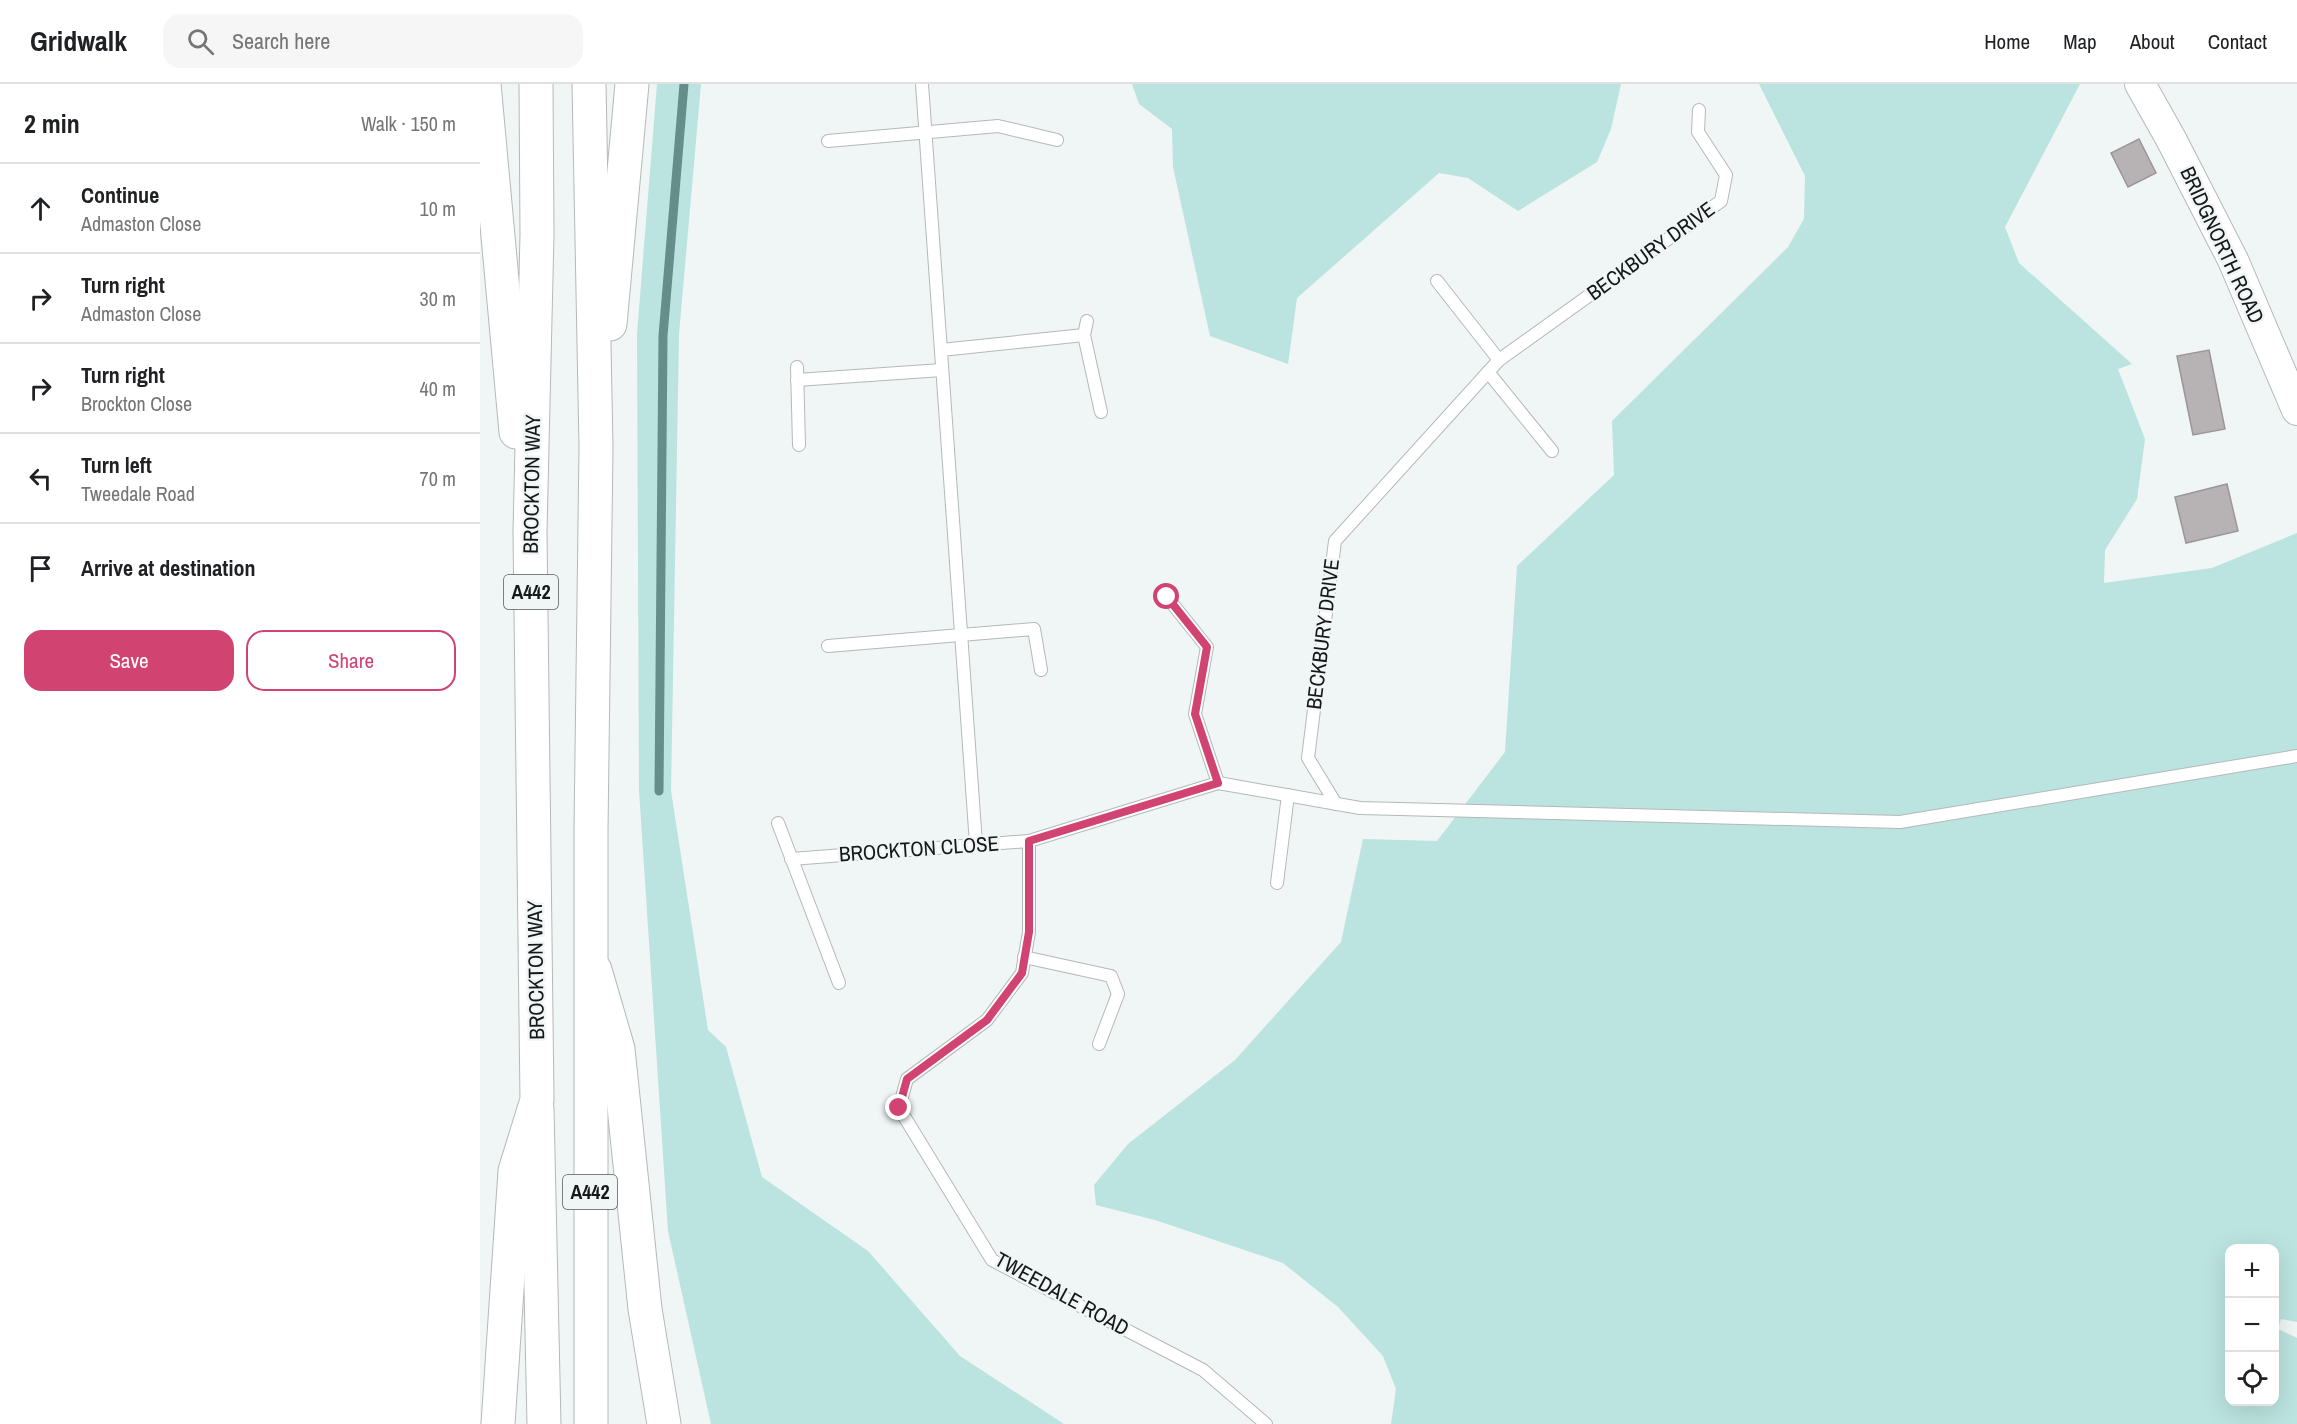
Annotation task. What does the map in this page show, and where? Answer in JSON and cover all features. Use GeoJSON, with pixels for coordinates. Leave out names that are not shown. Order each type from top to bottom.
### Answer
{"type":"FeatureCollection","features":[{"type":"Feature","properties":{"kind":"main road","name":"A442"},"geometry":{"type":"LineString","coordinates":[[484,84],[512,408],[530,532]]}},
{"type":"Feature","properties":{"kind":"main road","name":"BROCKTON WAY"},"geometry":{"type":"LineString","coordinates":[[536,84],[537,234],[530,532],[537,1100],[544,1424]]}},
{"type":"Feature","properties":{"kind":"main road","name":"A442"},"geometry":{"type":"LineString","coordinates":[[589,84],[596,447],[591,830],[591,1424]]}},
{"type":"Feature","properties":{"kind":"main road","name":"A442"},"geometry":{"type":"LineString","coordinates":[[596,447],[617,267],[632,84]]}},
{"type":"Feature","properties":{"kind":"main road"},"geometry":{"type":"LineString","coordinates":[[592,960],[618,1049],[645,1309],[664,1424]]}},
{"type":"Feature","properties":{"kind":"main road","name":"A442"},"geometry":{"type":"LineString","coordinates":[[498,1424],[515,1171],[537,1100]]}},
{"type":"Feature","properties":{"kind":"street","name":"BRIDGNORTH ROAD"},"geometry":{"type":"LineString","coordinates":[[2140,84],[2233,260],[2297,410]]}},
{"type":"Feature","properties":{"kind":"lane"},"geometry":{"type":"LineString","coordinates":[[922,84],[976,844]]}},
{"type":"Feature","properties":{"kind":"lane","name":"BECKBURY DRIVE"},"geometry":{"type":"LineString","coordinates":[[1336,804],[1308,758],[1335,541],[1499,360],[1721,201],[1726,175],[1698,132],[1699,110]]}},
{"type":"Feature","properties":{"kind":"lane"},"geometry":{"type":"LineString","coordinates":[[828,141],[998,126],[1057,140]]}},
{"type":"Feature","properties":{"kind":"lane"},"geometry":{"type":"LineString","coordinates":[[1437,281],[1499,360]]}},
{"type":"Feature","properties":{"kind":"lane"},"geometry":{"type":"LineString","coordinates":[[1087,321],[1084,334],[1101,412]]}},
{"type":"Feature","properties":{"kind":"lane"},"geometry":{"type":"LineString","coordinates":[[941,350],[1084,334]]}},
{"type":"Feature","properties":{"kind":"lane"},"geometry":{"type":"LineString","coordinates":[[796,367],[799,445]]}},
{"type":"Feature","properties":{"kind":"lane"},"geometry":{"type":"LineString","coordinates":[[797,380],[942,370]]}},
{"type":"Feature","properties":{"kind":"lane"},"geometry":{"type":"LineString","coordinates":[[1488,372],[1552,452]]}},
{"type":"Feature","properties":{"kind":"lane"},"geometry":{"type":"LineString","coordinates":[[1167,597],[1207,647],[1195,714],[1218,783],[1360,808],[1900,822],[2297,756]]}},
{"type":"Feature","properties":{"kind":"lane"},"geometry":{"type":"LineString","coordinates":[[828,646],[1034,629],[1041,670]]}},
{"type":"Feature","properties":{"kind":"lane","name":"BROCKTON CLOSE"},"geometry":{"type":"LineString","coordinates":[[791,859],[1029,841],[1218,783]]}},
{"type":"Feature","properties":{"kind":"lane"},"geometry":{"type":"LineString","coordinates":[[1277,883],[1288,795]]}},
{"type":"Feature","properties":{"kind":"lane"},"geometry":{"type":"LineString","coordinates":[[778,823],[839,983]]}},
{"type":"Feature","properties":{"kind":"lane","name":"TWEEDALE ROAD"},"geometry":{"type":"LineString","coordinates":[[1029,841],[1029,932],[1022,973],[987,1020],[907,1079],[899,1108],[992,1260],[1203,1370],[1266,1424]]}},
{"type":"Feature","properties":{"kind":"lane"},"geometry":{"type":"LineString","coordinates":[[1024,957],[1111,975],[1118,994],[1099,1044]]}},
{"type":"Feature","properties":{"kind":"shaded area"},"geometry":{"type":"Polygon","coordinates":[[[657,84],[701,84],[679,334],[671,791],[708,1030],[726,1047],[762,1177],[868,1251],[960,1356],[1064,1424],[711,1424],[668,1231],[639,790],[637,334],[657,84]]]}},
{"type":"Feature","properties":{"kind":"shaded area"},"geometry":{"type":"Polygon","coordinates":[[[1132,84],[1621,84],[1611,129],[1597,162],[1518,211],[1468,178],[1439,173],[1297,298],[1288,364],[1210,336],[1173,167],[1172,129],[1139,104],[1132,84]]]}},
{"type":"Feature","properties":{"kind":"shaded area"},"geometry":{"type":"Polygon","coordinates":[[[1759,84],[2080,84],[2005,227],[2019,263],[2132,364],[2118,369],[2145,439],[2137,499],[2105,550],[2104,583],[2212,568],[2297,533],[2297,1322],[2281,1319],[2279,1326],[2279,1244],[2225,1244],[2225,1406],[2279,1406],[2279,1329],[2297,1338],[2297,1424],[1391,1424],[1396,1389],[1383,1356],[1338,1307],[1283,1263],[1155,1220],[1096,1205],[1094,1185],[1128,1144],[1235,1060],[1341,942],[1363,839],[1437,841],[1505,752],[1517,566],[1614,475],[1612,421],[1788,247],[1804,219],[1805,176],[1759,84]]]}},
{"type":"Feature","properties":{"kind":"building"},"geometry":{"type":"Polygon","coordinates":[[[2139,139],[2156,173],[2128,187],[2111,153],[2139,139]]]}},
{"type":"Feature","properties":{"kind":"building"},"geometry":{"type":"Polygon","coordinates":[[[2209,350],[2225,429],[2193,435],[2177,356],[2209,350]]]}},
{"type":"Feature","properties":{"kind":"building"},"geometry":{"type":"Polygon","coordinates":[[[2227,484],[2238,531],[2186,543],[2175,497],[2227,484]]]}},
{"type":"Feature","properties":{"kind":"waterway"},"geometry":{"type":"LineString","coordinates":[[659,791],[663,336],[684,84]]}},
{"type":"Feature","properties":{"kind":"route"},"geometry":{"type":"LineString","coordinates":[[899,1108],[907,1079],[987,1020],[1022,973],[1029,932],[1029,841],[1218,783],[1195,714],[1207,647],[1167,597]]}}]}
